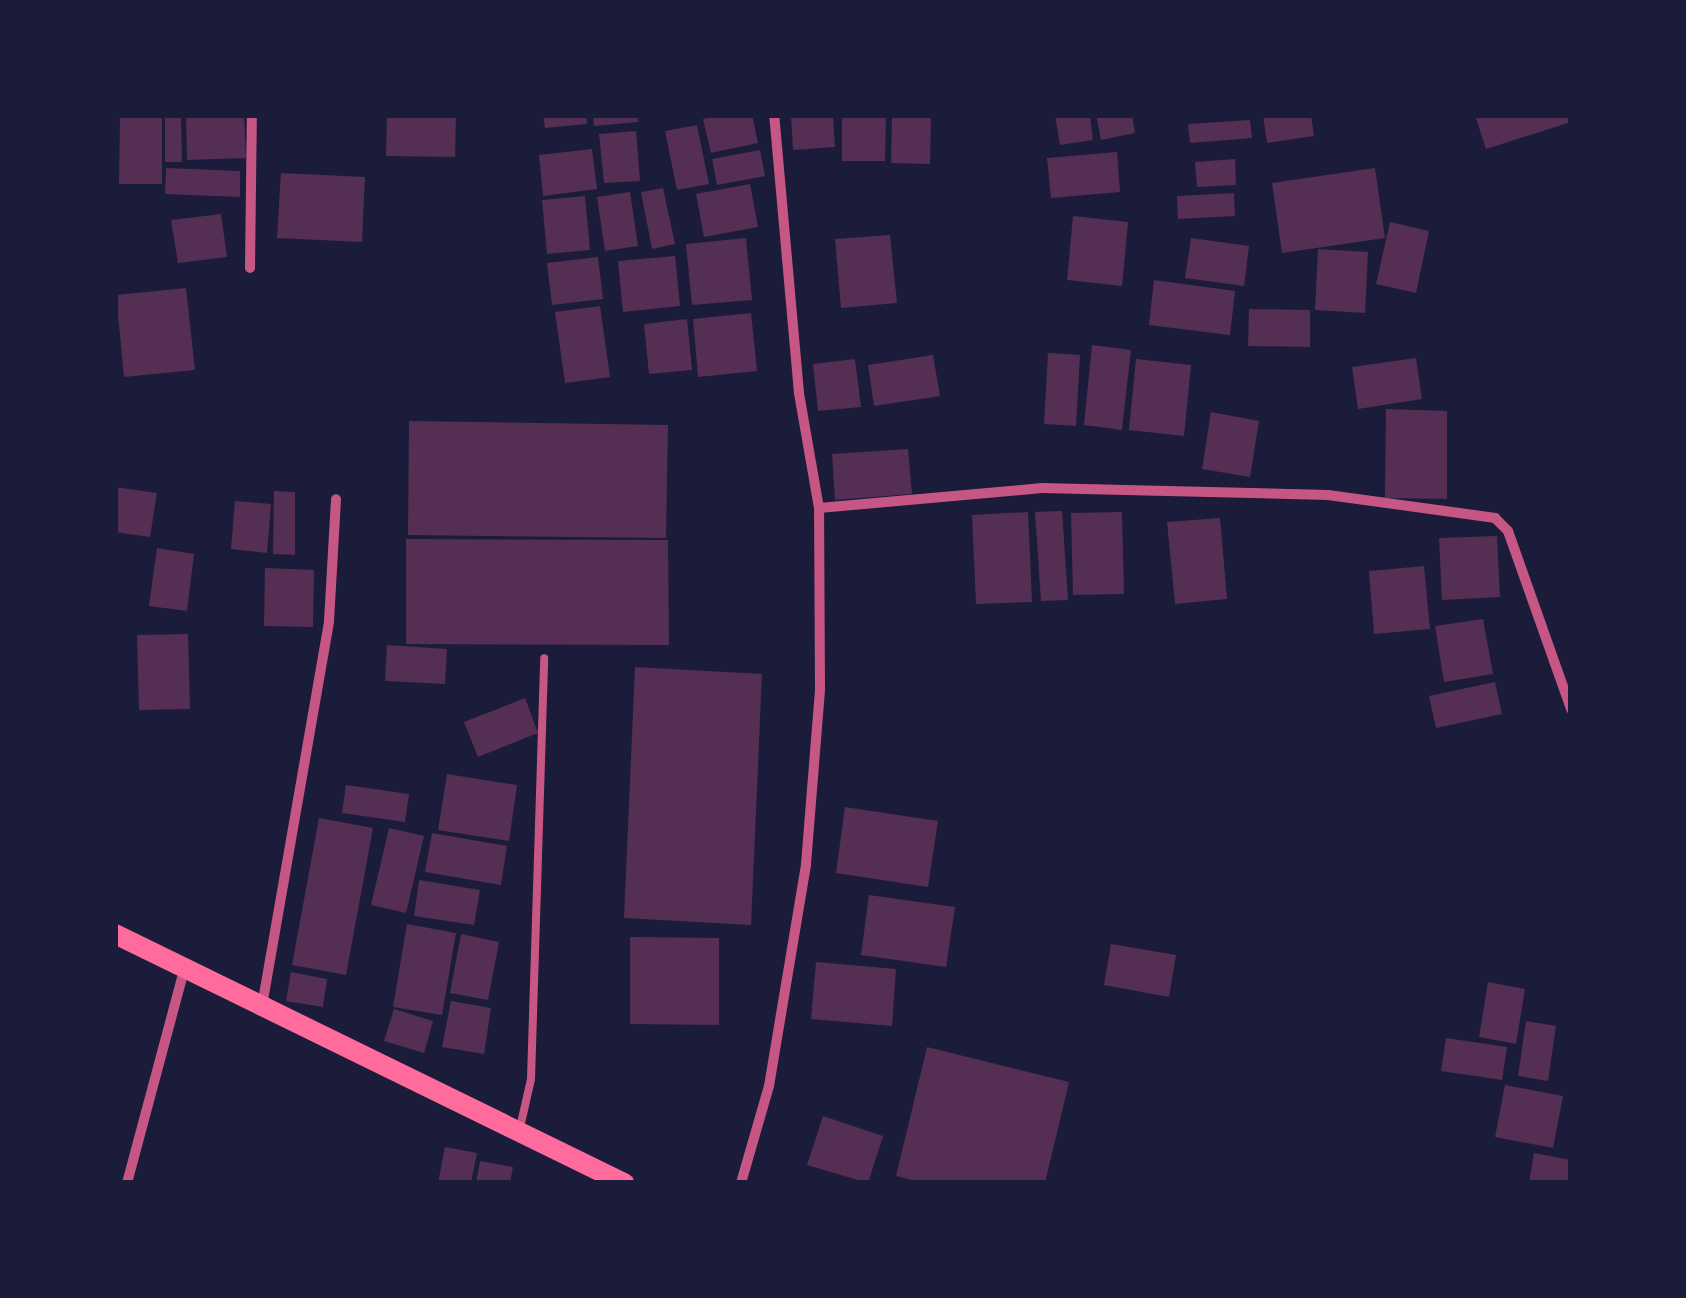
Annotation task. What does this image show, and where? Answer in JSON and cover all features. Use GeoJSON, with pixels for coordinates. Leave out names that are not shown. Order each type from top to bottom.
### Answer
{"type":"FeatureCollection","features":[{"type":"Feature","properties":{"kind":"main road"},"geometry":{"type":"LineString","coordinates":[[115,934],[624,1183]]}},
{"type":"Feature","properties":{"kind":"street"},"geometry":{"type":"LineString","coordinates":[[250,268],[252,115]]}},
{"type":"Feature","properties":{"kind":"street"},"geometry":{"type":"LineString","coordinates":[[741,1183],[770,1086],[806,864],[820,689],[819,508],[799,394],[774,115]]}},
{"type":"Feature","properties":{"kind":"street"},"geometry":{"type":"LineString","coordinates":[[819,508],[1042,488],[1328,495],[1495,518],[1508,531],[1571,709]]}},
{"type":"Feature","properties":{"kind":"street"},"geometry":{"type":"LineString","coordinates":[[262,1006],[330,621],[336,500]]}},
{"type":"Feature","properties":{"kind":"street"},"geometry":{"type":"LineString","coordinates":[[127,1183],[185,966]]}},
{"type":"Feature","properties":{"kind":"lane"},"geometry":{"type":"LineString","coordinates":[[518,1134],[533,1044],[544,658]]}},
{"type":"Feature","properties":{"kind":"building"},"geometry":{"type":"Polygon","coordinates":[[[120,115],[162,115],[162,184],[119,184],[120,115]]]}},
{"type":"Feature","properties":{"kind":"building"},"geometry":{"type":"Polygon","coordinates":[[[165,115],[181,115],[182,162],[165,162],[165,115]]]}},
{"type":"Feature","properties":{"kind":"building"},"geometry":{"type":"Polygon","coordinates":[[[186,115],[244,115],[246,158],[187,160],[186,115]]]}},
{"type":"Feature","properties":{"kind":"building"},"geometry":{"type":"Polygon","coordinates":[[[387,115],[456,115],[455,157],[386,156],[387,115]]]}},
{"type":"Feature","properties":{"kind":"building"},"geometry":{"type":"Polygon","coordinates":[[[543,115],[586,115],[587,124],[545,128],[543,115]]]}},
{"type":"Feature","properties":{"kind":"building"},"geometry":{"type":"Polygon","coordinates":[[[593,115],[638,115],[638,122],[594,126],[593,115]]]}},
{"type":"Feature","properties":{"kind":"building"},"geometry":{"type":"Polygon","coordinates":[[[752,115],[758,143],[711,153],[703,119],[752,115]]]}},
{"type":"Feature","properties":{"kind":"building"},"geometry":{"type":"Polygon","coordinates":[[[791,115],[833,115],[835,147],[793,150],[791,115]]]}},
{"type":"Feature","properties":{"kind":"building"},"geometry":{"type":"Polygon","coordinates":[[[842,115],[886,115],[885,161],[842,161],[842,115]]]}},
{"type":"Feature","properties":{"kind":"building"},"geometry":{"type":"Polygon","coordinates":[[[892,115],[931,115],[930,164],[891,163],[892,115]]]}},
{"type":"Feature","properties":{"kind":"building"},"geometry":{"type":"Polygon","coordinates":[[[1055,115],[1090,115],[1093,140],[1060,145],[1055,115]]]}},
{"type":"Feature","properties":{"kind":"building"},"geometry":{"type":"Polygon","coordinates":[[[1096,115],[1132,115],[1135,133],[1101,140],[1096,115]]]}},
{"type":"Feature","properties":{"kind":"building"},"geometry":{"type":"Polygon","coordinates":[[[1263,115],[1311,115],[1314,136],[1267,143],[1263,115]]]}},
{"type":"Feature","properties":{"kind":"building"},"geometry":{"type":"Polygon","coordinates":[[[1475,115],[1571,115],[1571,122],[1486,149],[1475,115]]]}},
{"type":"Feature","properties":{"kind":"building"},"geometry":{"type":"Polygon","coordinates":[[[1250,120],[1252,138],[1190,143],[1188,124],[1250,120]]]}},
{"type":"Feature","properties":{"kind":"building"},"geometry":{"type":"Polygon","coordinates":[[[697,125],[709,184],[677,190],[665,131],[697,125]]]}},
{"type":"Feature","properties":{"kind":"building"},"geometry":{"type":"Polygon","coordinates":[[[636,131],[640,181],[604,183],[599,134],[636,131]]]}},
{"type":"Feature","properties":{"kind":"building"},"geometry":{"type":"Polygon","coordinates":[[[592,149],[597,189],[543,196],[539,155],[592,149]]]}},
{"type":"Feature","properties":{"kind":"building"},"geometry":{"type":"Polygon","coordinates":[[[760,150],[765,176],[717,185],[712,159],[760,150]]]}},
{"type":"Feature","properties":{"kind":"building"},"geometry":{"type":"Polygon","coordinates":[[[1117,152],[1120,192],[1051,198],[1047,158],[1117,152]]]}},
{"type":"Feature","properties":{"kind":"building"},"geometry":{"type":"Polygon","coordinates":[[[1235,159],[1236,185],[1197,187],[1195,162],[1235,159]]]}},
{"type":"Feature","properties":{"kind":"building"},"geometry":{"type":"Polygon","coordinates":[[[166,168],[240,171],[240,197],[165,194],[166,168]]]}},
{"type":"Feature","properties":{"kind":"building"},"geometry":{"type":"Polygon","coordinates":[[[1375,168],[1385,238],[1282,253],[1272,183],[1375,168]]]}},
{"type":"Feature","properties":{"kind":"building"},"geometry":{"type":"Polygon","coordinates":[[[281,173],[365,177],[362,242],[277,238],[281,173]]]}},
{"type":"Feature","properties":{"kind":"building"},"geometry":{"type":"Polygon","coordinates":[[[750,184],[758,227],[704,237],[696,194],[750,184]]]}},
{"type":"Feature","properties":{"kind":"building"},"geometry":{"type":"Polygon","coordinates":[[[663,188],[675,244],[652,249],[641,192],[663,188]]]}},
{"type":"Feature","properties":{"kind":"building"},"geometry":{"type":"Polygon","coordinates":[[[630,192],[638,246],[605,251],[597,197],[630,192]]]}},
{"type":"Feature","properties":{"kind":"building"},"geometry":{"type":"Polygon","coordinates":[[[1234,193],[1235,216],[1178,219],[1177,196],[1234,193]]]}},
{"type":"Feature","properties":{"kind":"building"},"geometry":{"type":"Polygon","coordinates":[[[585,196],[590,250],[547,254],[542,200],[585,196]]]}},
{"type":"Feature","properties":{"kind":"building"},"geometry":{"type":"Polygon","coordinates":[[[221,214],[227,257],[178,263],[171,220],[221,214]]]}},
{"type":"Feature","properties":{"kind":"building"},"geometry":{"type":"Polygon","coordinates":[[[1073,216],[1128,222],[1122,286],[1067,280],[1073,216]]]}},
{"type":"Feature","properties":{"kind":"building"},"geometry":{"type":"Polygon","coordinates":[[[1390,222],[1429,231],[1416,293],[1376,284],[1390,222]]]}},
{"type":"Feature","properties":{"kind":"building"},"geometry":{"type":"Polygon","coordinates":[[[890,235],[897,303],[841,308],[835,239],[890,235]]]}},
{"type":"Feature","properties":{"kind":"building"},"geometry":{"type":"Polygon","coordinates":[[[746,238],[752,300],[692,305],[686,244],[746,238]]]}},
{"type":"Feature","properties":{"kind":"building"},"geometry":{"type":"Polygon","coordinates":[[[1191,238],[1249,246],[1244,286],[1185,278],[1191,238]]]}},
{"type":"Feature","properties":{"kind":"building"},"geometry":{"type":"Polygon","coordinates":[[[1318,249],[1368,252],[1365,313],[1315,310],[1318,249]]]}},
{"type":"Feature","properties":{"kind":"building"},"geometry":{"type":"Polygon","coordinates":[[[675,256],[680,306],[623,312],[618,261],[675,256]]]}},
{"type":"Feature","properties":{"kind":"building"},"geometry":{"type":"Polygon","coordinates":[[[598,257],[603,299],[552,305],[547,263],[598,257]]]}},
{"type":"Feature","properties":{"kind":"building"},"geometry":{"type":"Polygon","coordinates":[[[1154,280],[1235,291],[1230,335],[1149,325],[1154,280]]]}},
{"type":"Feature","properties":{"kind":"building"},"geometry":{"type":"Polygon","coordinates":[[[186,288],[195,370],[124,377],[116,295],[186,288]]]}},
{"type":"Feature","properties":{"kind":"building"},"geometry":{"type":"Polygon","coordinates":[[[600,306],[610,377],[565,383],[555,312],[600,306]]]}},
{"type":"Feature","properties":{"kind":"building"},"geometry":{"type":"Polygon","coordinates":[[[1249,309],[1310,310],[1310,347],[1248,346],[1249,309]]]}},
{"type":"Feature","properties":{"kind":"building"},"geometry":{"type":"Polygon","coordinates":[[[751,313],[757,371],[698,377],[693,319],[751,313]]]}},
{"type":"Feature","properties":{"kind":"building"},"geometry":{"type":"Polygon","coordinates":[[[687,319],[692,370],[649,374],[644,324],[687,319]]]}},
{"type":"Feature","properties":{"kind":"building"},"geometry":{"type":"Polygon","coordinates":[[[1092,345],[1131,350],[1122,430],[1084,425],[1092,345]]]}},
{"type":"Feature","properties":{"kind":"building"},"geometry":{"type":"Polygon","coordinates":[[[1048,353],[1080,355],[1076,426],[1044,424],[1048,353]]]}},
{"type":"Feature","properties":{"kind":"building"},"geometry":{"type":"Polygon","coordinates":[[[933,355],[940,396],[874,406],[868,365],[933,355]]]}},
{"type":"Feature","properties":{"kind":"building"},"geometry":{"type":"Polygon","coordinates":[[[1416,358],[1422,399],[1358,409],[1352,367],[1416,358]]]}},
{"type":"Feature","properties":{"kind":"building"},"geometry":{"type":"Polygon","coordinates":[[[855,359],[861,407],[818,411],[813,364],[855,359]]]}},
{"type":"Feature","properties":{"kind":"building"},"geometry":{"type":"Polygon","coordinates":[[[1136,359],[1191,365],[1184,436],[1129,430],[1136,359]]]}},
{"type":"Feature","properties":{"kind":"building"},"geometry":{"type":"Polygon","coordinates":[[[1386,409],[1447,411],[1447,499],[1385,498],[1386,409]]]}},
{"type":"Feature","properties":{"kind":"building"},"geometry":{"type":"Polygon","coordinates":[[[1211,412],[1259,421],[1250,477],[1202,469],[1211,412]]]}},
{"type":"Feature","properties":{"kind":"building"},"geometry":{"type":"Polygon","coordinates":[[[409,421],[668,425],[666,538],[408,535],[409,421]]]}},
{"type":"Feature","properties":{"kind":"building"},"geometry":{"type":"Polygon","coordinates":[[[908,449],[912,494],[835,500],[832,454],[908,449]]]}},
{"type":"Feature","properties":{"kind":"building"},"geometry":{"type":"Polygon","coordinates":[[[115,487],[157,493],[150,537],[115,532],[115,487]]]}},
{"type":"Feature","properties":{"kind":"building"},"geometry":{"type":"Polygon","coordinates":[[[274,491],[295,492],[295,555],[273,554],[274,491]]]}},
{"type":"Feature","properties":{"kind":"building"},"geometry":{"type":"Polygon","coordinates":[[[235,501],[271,504],[267,553],[231,549],[235,501]]]}},
{"type":"Feature","properties":{"kind":"building"},"geometry":{"type":"Polygon","coordinates":[[[1062,511],[1068,600],[1041,601],[1035,512],[1062,511]]]}},
{"type":"Feature","properties":{"kind":"building"},"geometry":{"type":"Polygon","coordinates":[[[1028,512],[1032,602],[976,604],[972,515],[1028,512]]]}},
{"type":"Feature","properties":{"kind":"building"},"geometry":{"type":"Polygon","coordinates":[[[1122,512],[1124,594],[1073,595],[1071,513],[1122,512]]]}},
{"type":"Feature","properties":{"kind":"building"},"geometry":{"type":"Polygon","coordinates":[[[1220,518],[1227,599],[1175,604],[1167,522],[1220,518]]]}},
{"type":"Feature","properties":{"kind":"building"},"geometry":{"type":"Polygon","coordinates":[[[1497,536],[1500,597],[1442,600],[1439,538],[1497,536]]]}},
{"type":"Feature","properties":{"kind":"building"},"geometry":{"type":"Polygon","coordinates":[[[406,539],[668,540],[669,645],[406,644],[406,539]]]}},
{"type":"Feature","properties":{"kind":"building"},"geometry":{"type":"Polygon","coordinates":[[[157,548],[194,554],[187,611],[149,606],[157,548]]]}},
{"type":"Feature","properties":{"kind":"building"},"geometry":{"type":"Polygon","coordinates":[[[1424,566],[1430,629],[1374,634],[1369,571],[1424,566]]]}},
{"type":"Feature","properties":{"kind":"building"},"geometry":{"type":"Polygon","coordinates":[[[265,568],[314,570],[313,627],[264,626],[265,568]]]}},
{"type":"Feature","properties":{"kind":"building"},"geometry":{"type":"Polygon","coordinates":[[[1483,619],[1493,674],[1444,682],[1435,626],[1483,619]]]}},
{"type":"Feature","properties":{"kind":"building"},"geometry":{"type":"Polygon","coordinates":[[[188,634],[190,709],[139,710],[137,635],[188,634]]]}},
{"type":"Feature","properties":{"kind":"building"},"geometry":{"type":"Polygon","coordinates":[[[387,645],[447,649],[445,684],[385,681],[387,645]]]}},
{"type":"Feature","properties":{"kind":"building"},"geometry":{"type":"Polygon","coordinates":[[[635,667],[762,674],[751,925],[624,918],[635,667]]]}},
{"type":"Feature","properties":{"kind":"building"},"geometry":{"type":"Polygon","coordinates":[[[1495,682],[1502,714],[1436,728],[1429,696],[1495,682]]]}},
{"type":"Feature","properties":{"kind":"building"},"geometry":{"type":"Polygon","coordinates":[[[525,698],[538,733],[478,757],[464,722],[525,698]]]}},
{"type":"Feature","properties":{"kind":"building"},"geometry":{"type":"Polygon","coordinates":[[[447,774],[517,785],[509,841],[438,830],[447,774]]]}},
{"type":"Feature","properties":{"kind":"building"},"geometry":{"type":"Polygon","coordinates":[[[346,785],[409,794],[405,822],[342,813],[346,785]]]}},
{"type":"Feature","properties":{"kind":"building"},"geometry":{"type":"Polygon","coordinates":[[[845,807],[938,821],[928,887],[836,873],[845,807]]]}},
{"type":"Feature","properties":{"kind":"building"},"geometry":{"type":"Polygon","coordinates":[[[319,818],[373,828],[346,975],[292,965],[319,818]]]}},
{"type":"Feature","properties":{"kind":"building"},"geometry":{"type":"Polygon","coordinates":[[[389,828],[424,836],[406,913],[371,905],[389,828]]]}},
{"type":"Feature","properties":{"kind":"building"},"geometry":{"type":"Polygon","coordinates":[[[432,833],[507,846],[501,885],[425,872],[432,833]]]}},
{"type":"Feature","properties":{"kind":"building"},"geometry":{"type":"Polygon","coordinates":[[[419,880],[480,890],[474,925],[414,916],[419,880]]]}},
{"type":"Feature","properties":{"kind":"building"},"geometry":{"type":"Polygon","coordinates":[[[869,895],[955,907],[946,967],[861,955],[869,895]]]}},
{"type":"Feature","properties":{"kind":"building"},"geometry":{"type":"Polygon","coordinates":[[[407,924],[456,933],[442,1015],[393,1007],[407,924]]]}},
{"type":"Feature","properties":{"kind":"building"},"geometry":{"type":"Polygon","coordinates":[[[461,934],[499,942],[488,1000],[450,993],[461,934]]]}},
{"type":"Feature","properties":{"kind":"building"},"geometry":{"type":"Polygon","coordinates":[[[630,937],[719,938],[719,1025],[630,1024],[630,937]]]}},
{"type":"Feature","properties":{"kind":"building"},"geometry":{"type":"Polygon","coordinates":[[[1111,944],[1176,955],[1169,997],[1104,985],[1111,944]]]}},
{"type":"Feature","properties":{"kind":"building"},"geometry":{"type":"Polygon","coordinates":[[[816,962],[896,969],[892,1026],[811,1019],[816,962]]]}},
{"type":"Feature","properties":{"kind":"building"},"geometry":{"type":"Polygon","coordinates":[[[291,972],[327,979],[323,1007],[286,1001],[291,972]]]}},
{"type":"Feature","properties":{"kind":"building"},"geometry":{"type":"Polygon","coordinates":[[[1488,982],[1525,989],[1516,1044],[1479,1037],[1488,982]]]}},
{"type":"Feature","properties":{"kind":"building"},"geometry":{"type":"Polygon","coordinates":[[[451,1001],[491,1008],[484,1054],[442,1047],[451,1001]]]}},
{"type":"Feature","properties":{"kind":"building"},"geometry":{"type":"Polygon","coordinates":[[[394,1009],[433,1021],[424,1053],[384,1041],[394,1009]]]}},
{"type":"Feature","properties":{"kind":"building"},"geometry":{"type":"Polygon","coordinates":[[[1526,1021],[1556,1026],[1548,1081],[1518,1076],[1526,1021]]]}},
{"type":"Feature","properties":{"kind":"building"},"geometry":{"type":"Polygon","coordinates":[[[1446,1038],[1507,1047],[1502,1080],[1441,1071],[1446,1038]]]}},
{"type":"Feature","properties":{"kind":"building"},"geometry":{"type":"Polygon","coordinates":[[[927,1047],[1069,1082],[1045,1183],[923,1183],[896,1176],[927,1047]]]}},
{"type":"Feature","properties":{"kind":"building"},"geometry":{"type":"Polygon","coordinates":[[[1505,1085],[1563,1096],[1553,1148],[1495,1137],[1505,1085]]]}},
{"type":"Feature","properties":{"kind":"building"},"geometry":{"type":"Polygon","coordinates":[[[823,1116],[883,1136],[868,1183],[807,1165],[823,1116]]]}},
{"type":"Feature","properties":{"kind":"building"},"geometry":{"type":"Polygon","coordinates":[[[445,1147],[477,1153],[471,1183],[438,1183],[445,1147]]]}},
{"type":"Feature","properties":{"kind":"building"},"geometry":{"type":"Polygon","coordinates":[[[1534,1153],[1571,1160],[1571,1183],[1529,1183],[1534,1153]]]}},
{"type":"Feature","properties":{"kind":"building"},"geometry":{"type":"Polygon","coordinates":[[[480,1161],[513,1167],[510,1183],[476,1183],[480,1161]]]}}]}
